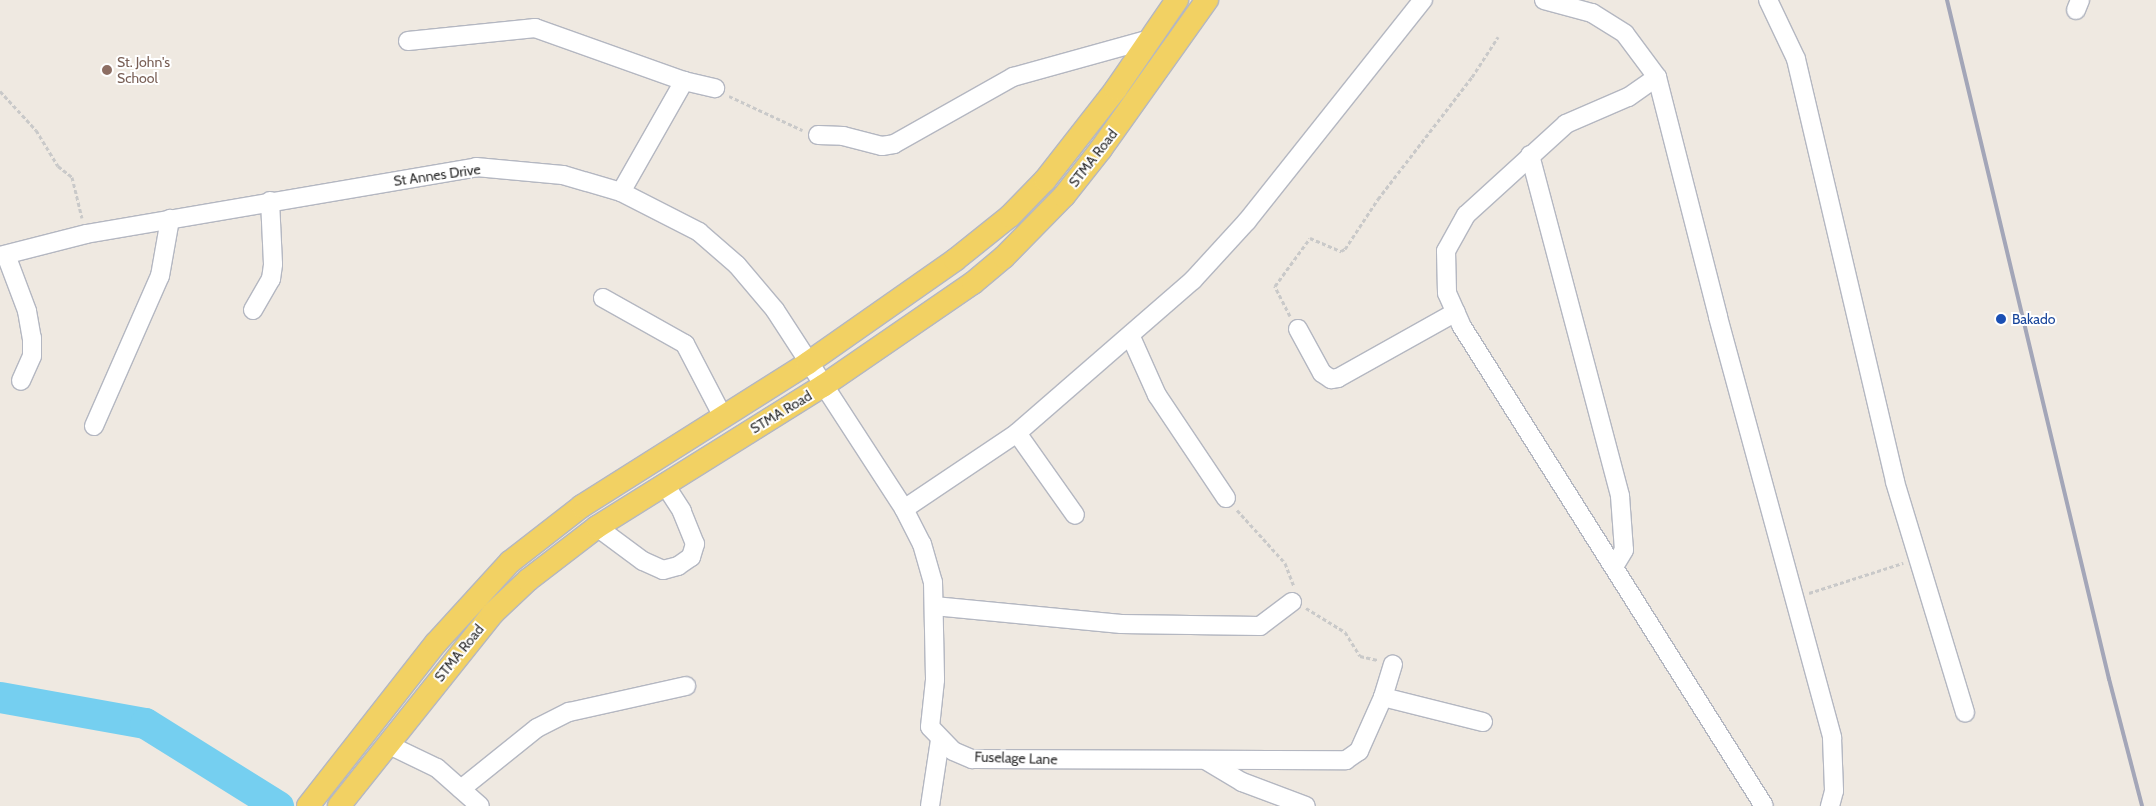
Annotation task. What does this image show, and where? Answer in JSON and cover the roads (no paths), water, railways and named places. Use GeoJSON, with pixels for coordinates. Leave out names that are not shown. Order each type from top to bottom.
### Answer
{"type":"FeatureCollection","features":[{"type":"Feature","properties":{"kind":"main road","name":"STMA Road"},"geometry":{"type":"LineString","coordinates":[[308,806],[430,650],[510,562],[582,506],[722,415],[808,363],[955,260],[1010,216],[1045,180],[1177,0]]}},
{"type":"Feature","properties":{"kind":"main road","name":"STMA Road"},"geometry":{"type":"LineString","coordinates":[[338,806],[492,614],[528,580],[597,527],[823,386],[973,283],[1029,232],[1101,149],[1207,0]]}},
{"type":"Feature","properties":{"kind":"street"},"geometry":{"type":"LineString","coordinates":[[904,509],[1017,433],[1131,337],[1193,280],[1246,221],[1423,0]]}},
{"type":"Feature","properties":{"kind":"street"},"geometry":{"type":"LineString","coordinates":[[1544,0],[1592,13],[1625,34],[1657,76],[1793,598],[1832,738],[1834,790],[1830,806]]}},
{"type":"Feature","properties":{"kind":"street"},"geometry":{"type":"LineString","coordinates":[[1768,0],[1796,59],[1895,482],[1965,713]]}},
{"type":"Feature","properties":{"kind":"street"},"geometry":{"type":"LineString","coordinates":[[408,41],[535,28],[684,82],[715,88]]}},
{"type":"Feature","properties":{"kind":"street"},"geometry":{"type":"LineString","coordinates":[[818,135],[843,136],[882,146],[894,144],[1013,77],[1150,39]]}},
{"type":"Feature","properties":{"kind":"street"},"geometry":{"type":"LineString","coordinates":[[1657,76],[1628,97],[1566,124],[1466,215],[1446,251],[1447,293],[1456,312],[1764,806]]}},
{"type":"Feature","properties":{"kind":"street"},"geometry":{"type":"LineString","coordinates":[[621,192],[684,82]]}},
{"type":"Feature","properties":{"kind":"street"},"geometry":{"type":"LineString","coordinates":[[1530,155],[1620,496],[1624,550],[1615,565]]}},
{"type":"Feature","properties":{"kind":"street","name":"St Annes Drive"},"geometry":{"type":"LineString","coordinates":[[3,256],[86,234],[476,167],[563,175],[621,192],[699,232],[737,265],[775,310],[823,386]]}},
{"type":"Feature","properties":{"kind":"street"},"geometry":{"type":"LineString","coordinates":[[253,310],[272,271],[270,201]]}},
{"type":"Feature","properties":{"kind":"street"},"geometry":{"type":"LineString","coordinates":[[94,426],[160,276],[170,219]]}},
{"type":"Feature","properties":{"kind":"street"},"geometry":{"type":"LineString","coordinates":[[3,256],[27,311],[32,338],[32,356],[21,381]]}},
{"type":"Feature","properties":{"kind":"street"},"geometry":{"type":"LineString","coordinates":[[603,298],[685,344],[693,354],[722,415]]}},
{"type":"Feature","properties":{"kind":"street"},"geometry":{"type":"LineString","coordinates":[[1298,329],[1322,373],[1331,379],[1456,312]]}},
{"type":"Feature","properties":{"kind":"street"},"geometry":{"type":"LineString","coordinates":[[1131,337],[1157,395],[1226,498]]}},
{"type":"Feature","properties":{"kind":"street"},"geometry":{"type":"LineString","coordinates":[[823,386],[904,509],[922,544],[932,582],[935,680],[930,727],[940,740],[930,806]]}},
{"type":"Feature","properties":{"kind":"street"},"geometry":{"type":"LineString","coordinates":[[1017,433],[1075,515]]}},
{"type":"Feature","properties":{"kind":"street"},"geometry":{"type":"LineString","coordinates":[[597,527],[643,561],[663,570],[678,566],[691,557],[695,544],[682,511],[665,485]]}},
{"type":"Feature","properties":{"kind":"street"},"geometry":{"type":"LineString","coordinates":[[934,606],[1121,624],[1260,626],[1292,602]]}},
{"type":"Feature","properties":{"kind":"street","name":"Fuselage Lane"},"geometry":{"type":"LineString","coordinates":[[940,740],[953,751],[972,759],[1346,760],[1359,751],[1383,697],[1393,665]]}},
{"type":"Feature","properties":{"kind":"street"},"geometry":{"type":"LineString","coordinates":[[461,789],[537,728],[569,712],[686,686]]}},
{"type":"Feature","properties":{"kind":"street"},"geometry":{"type":"LineString","coordinates":[[1383,697],[1483,722]]}},
{"type":"Feature","properties":{"kind":"street"},"geometry":{"type":"LineString","coordinates":[[387,744],[437,768],[480,806]]}},
{"type":"Feature","properties":{"kind":"street"},"geometry":{"type":"LineString","coordinates":[[1207,761],[1242,782],[1306,806]]}},
{"type":"Feature","properties":{"kind":"waterway"},"geometry":{"type":"LineString","coordinates":[[0,697],[145,723],[278,806]]}},
{"type":"Feature","properties":{"kind":"railway"},"geometry":{"type":"LineString","coordinates":[[1947,0],[2109,679],[2142,806]]}},
{"type":"Feature","properties":{"kind":"place","name":"St. John's School"},"geometry":{"type":"Point","coordinates":[107,70]}},
{"type":"Feature","properties":{"kind":"place","name":"Bakado"},"geometry":{"type":"Point","coordinates":[2001,319]}}]}
